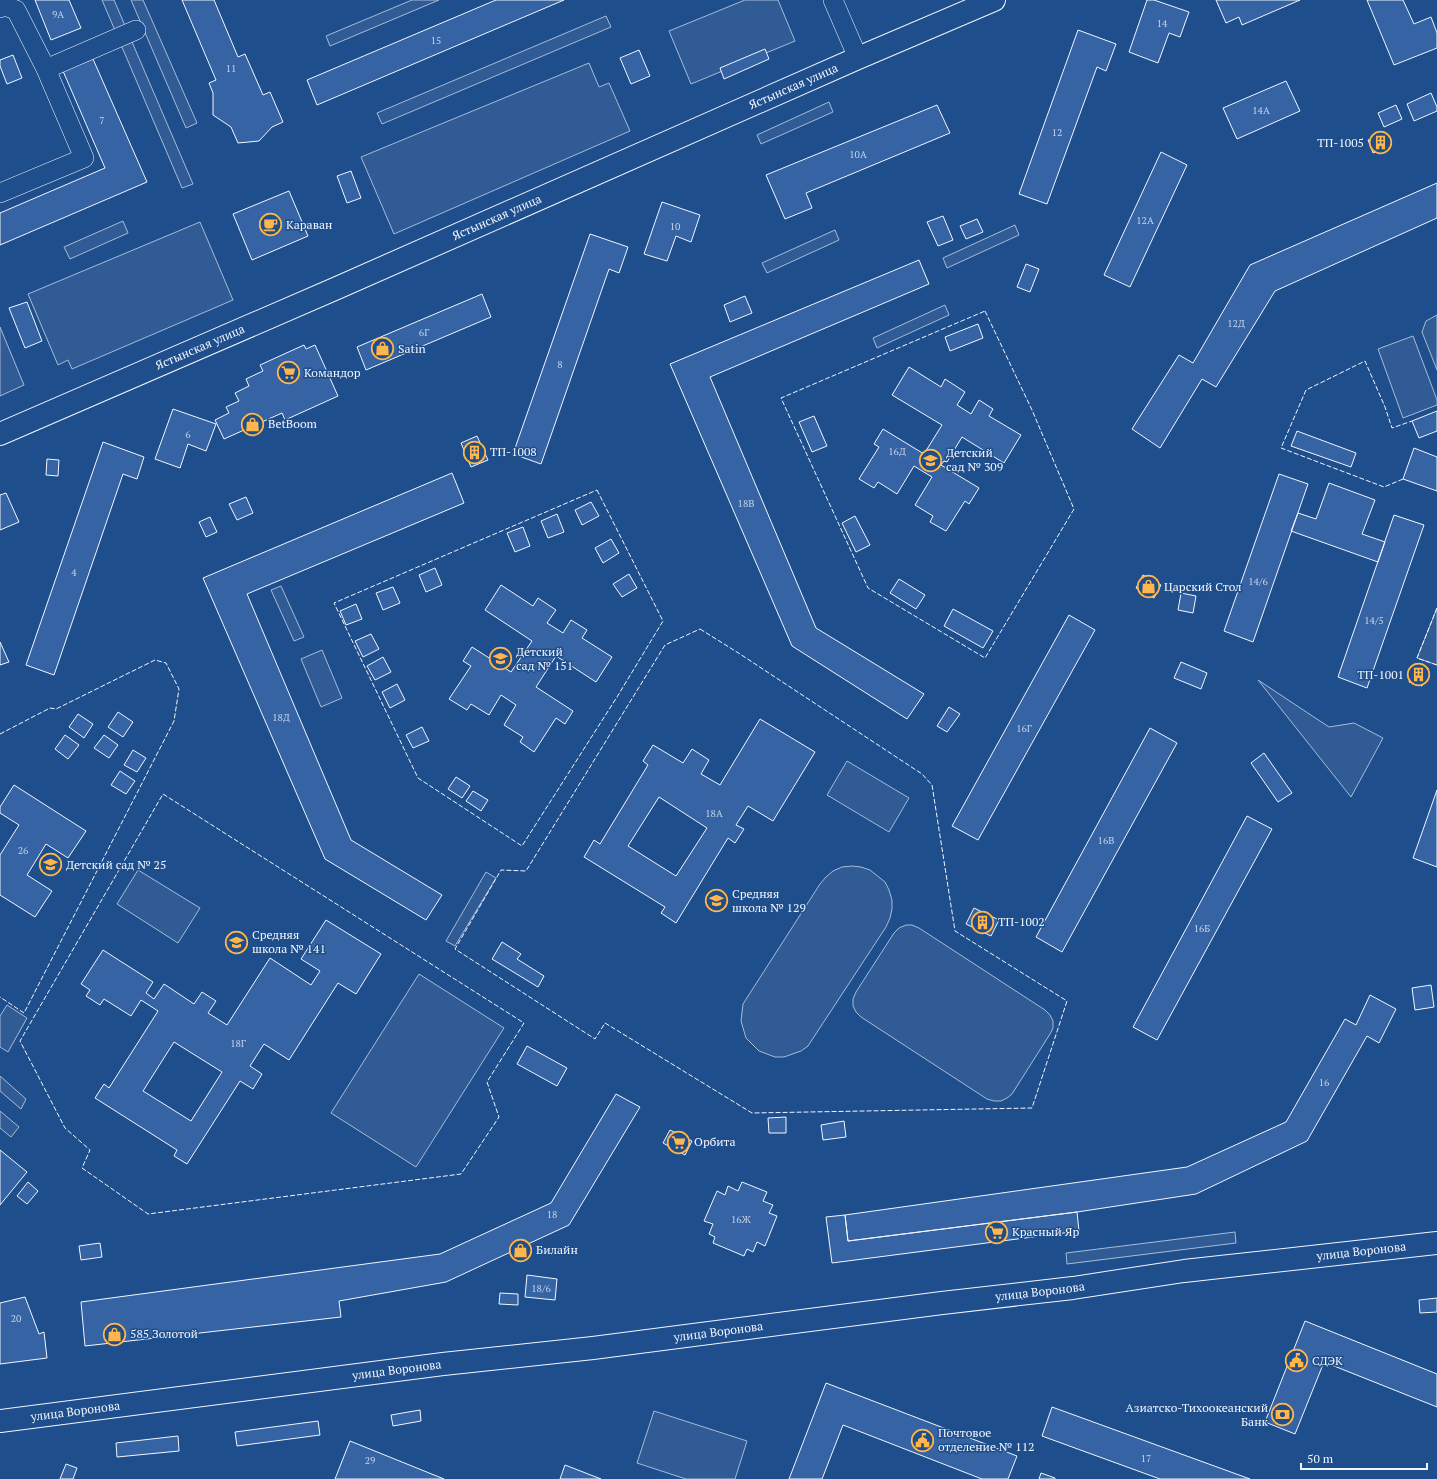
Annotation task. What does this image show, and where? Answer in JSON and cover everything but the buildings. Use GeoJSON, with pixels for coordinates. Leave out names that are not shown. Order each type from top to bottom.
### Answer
{"type":"FeatureCollection","features":[{"type":"Feature","properties":{"kind":"main road","name":"Ястынская улица"},"geometry":{"type":"LineString","coordinates":[[0,434],[342,286],[858,58],[994,0]]}},
{"type":"Feature","properties":{"kind":"main road","name":"улица Воронова"},"geometry":{"type":"LineString","coordinates":[[0,1421],[443,1364],[601,1347],[942,1303],[1074,1288],[1206,1269],[1437,1243]]}},
{"type":"Feature","properties":{"kind":"street"},"geometry":{"type":"LineString","coordinates":[[834,0],[858,58]]}},
{"type":"Feature","properties":{"kind":"street"},"geometry":{"type":"LineString","coordinates":[[0,193],[84,158],[46,69],[16,10],[3,4]]}},
{"type":"Feature","properties":{"kind":"street"},"geometry":{"type":"LineString","coordinates":[[46,69],[136,30]]}},
{"type":"Feature","properties":{"kind":"shaded area"},"geometry":{"type":"Polygon","coordinates":[[[102,0],[114,0],[193,184],[182,188],[102,0]]]}},
{"type":"Feature","properties":{"kind":"shaded area"},"geometry":{"type":"Polygon","coordinates":[[[131,0],[143,0],[197,123],[186,128],[131,0]]]}},
{"type":"Feature","properties":{"kind":"shaded area"},"geometry":{"type":"Polygon","coordinates":[[[412,0],[439,0],[330,46],[326,36],[412,0]]]}},
{"type":"Feature","properties":{"kind":"shaded area"},"geometry":{"type":"Polygon","coordinates":[[[745,0],[778,0],[795,41],[691,84],[669,31],[745,0]]]}},
{"type":"Feature","properties":{"kind":"shaded area"},"geometry":{"type":"Polygon","coordinates":[[[606,16],[611,27],[382,124],[377,113],[606,16]]]}},
{"type":"Feature","properties":{"kind":"shaded area"},"geometry":{"type":"Polygon","coordinates":[[[589,63],[599,87],[609,83],[630,131],[394,234],[361,157],[589,63]]]}},
{"type":"Feature","properties":{"kind":"shaded area"},"geometry":{"type":"Polygon","coordinates":[[[829,102],[833,112],[761,144],[757,135],[829,102]]]}},
{"type":"Feature","properties":{"kind":"shaded area"},"geometry":{"type":"Polygon","coordinates":[[[123,221],[128,233],[70,259],[64,247],[123,221]]]}},
{"type":"Feature","properties":{"kind":"shaded area"},"geometry":{"type":"Polygon","coordinates":[[[200,222],[233,300],[72,369],[68,360],[58,365],[28,294],[200,222]]]}},
{"type":"Feature","properties":{"kind":"shaded area"},"geometry":{"type":"Polygon","coordinates":[[[1015,225],[1019,235],[947,268],[943,258],[1015,225]]]}},
{"type":"Feature","properties":{"kind":"shaded area"},"geometry":{"type":"Polygon","coordinates":[[[835,230],[839,240],[767,273],[762,263],[835,230]]]}},
{"type":"Feature","properties":{"kind":"shaded area"},"geometry":{"type":"Polygon","coordinates":[[[945,305],[949,315],[877,348],[873,338],[945,305]]]}},
{"type":"Feature","properties":{"kind":"shaded area"},"geometry":{"type":"Polygon","coordinates":[[[1437,315],[1437,370],[1422,332],[1426,321],[1437,315]]]}},
{"type":"Feature","properties":{"kind":"shaded area"},"geometry":{"type":"Polygon","coordinates":[[[0,327],[24,385],[0,396],[0,327]]]}},
{"type":"Feature","properties":{"kind":"shaded area"},"geometry":{"type":"Polygon","coordinates":[[[1413,336],[1437,400],[1437,405],[1403,418],[1378,349],[1413,336]]]}},
{"type":"Feature","properties":{"kind":"shaded area"},"geometry":{"type":"Polygon","coordinates":[[[281,586],[304,637],[294,641],[271,590],[281,586]]]}},
{"type":"Feature","properties":{"kind":"shaded area"},"geometry":{"type":"Polygon","coordinates":[[[1437,608],[1437,665],[1417,658],[1437,608]]]}},
{"type":"Feature","properties":{"kind":"shaded area"},"geometry":{"type":"Polygon","coordinates":[[[322,650],[342,698],[321,707],[301,659],[322,650]]]}},
{"type":"Feature","properties":{"kind":"shaded area"},"geometry":{"type":"Polygon","coordinates":[[[1258,680],[1329,727],[1354,723],[1383,738],[1351,797],[1258,680]]]}},
{"type":"Feature","properties":{"kind":"shaded area"},"geometry":{"type":"Polygon","coordinates":[[[847,761],[909,798],[889,832],[827,795],[847,761]]]}},
{"type":"Feature","properties":{"kind":"shaded area"},"geometry":{"type":"Polygon","coordinates":[[[852,866],[870,870],[885,882],[892,900],[890,918],[886,927],[808,1046],[801,1051],[784,1057],[775,1057],[759,1051],[746,1038],[741,1021],[743,1004],[820,884],[833,871],[842,867],[852,866]]]}},
{"type":"Feature","properties":{"kind":"shaded area"},"geometry":{"type":"Polygon","coordinates":[[[138,870],[200,908],[178,943],[117,904],[138,870]]]}},
{"type":"Feature","properties":{"kind":"shaded area"},"geometry":{"type":"Polygon","coordinates":[[[486,872],[496,878],[455,946],[446,941],[486,872]]]}},
{"type":"Feature","properties":{"kind":"shaded area"},"geometry":{"type":"Polygon","coordinates":[[[906,925],[912,925],[919,928],[1045,1010],[1050,1015],[1053,1021],[1053,1028],[1050,1034],[1012,1094],[1007,1098],[1001,1101],[987,1099],[861,1017],[856,1012],[853,1006],[853,999],[856,992],[894,933],[899,928],[906,925]]]}},
{"type":"Feature","properties":{"kind":"shaded area"},"geometry":{"type":"Polygon","coordinates":[[[419,974],[504,1028],[416,1167],[331,1113],[419,974]]]}},
{"type":"Feature","properties":{"kind":"shaded area"},"geometry":{"type":"Polygon","coordinates":[[[7,1005],[27,1018],[8,1052],[0,1047],[0,1016],[7,1005]]]}},
{"type":"Feature","properties":{"kind":"shaded area"},"geometry":{"type":"Polygon","coordinates":[[[0,1076],[26,1099],[21,1109],[0,1091],[0,1076]]]}},
{"type":"Feature","properties":{"kind":"shaded area"},"geometry":{"type":"Polygon","coordinates":[[[0,1111],[19,1127],[11,1137],[0,1128],[0,1111]]]}},
{"type":"Feature","properties":{"kind":"shaded area"},"geometry":{"type":"Polygon","coordinates":[[[1235,1232],[1236,1243],[1067,1264],[1066,1253],[1235,1232]]]}},
{"type":"Feature","properties":{"kind":"shaded area"},"geometry":{"type":"Polygon","coordinates":[[[654,1411],[747,1441],[735,1479],[686,1479],[637,1463],[654,1411]]]}},
{"type":"Feature","properties":{"kind":"fence"},"geometry":{"type":"LineString","coordinates":[[985,311],[1032,410],[1074,509],[985,658],[868,588],[781,398],[985,311]]}},
{"type":"Feature","properties":{"kind":"fence"},"geometry":{"type":"LineString","coordinates":[[1403,479],[1384,487],[1281,448],[1306,390],[1365,361],[1385,407],[1392,428],[1412,421]]}},
{"type":"Feature","properties":{"kind":"fence"},"geometry":{"type":"LineString","coordinates":[[597,490],[663,621],[617,697],[522,846],[418,778],[334,603],[597,490]]}},
{"type":"Feature","properties":{"kind":"fence"},"geometry":{"type":"LineString","coordinates":[[1437,608],[1417,658],[1437,665]]}},
{"type":"Feature","properties":{"kind":"fence"},"geometry":{"type":"LineString","coordinates":[[700,629],[922,774],[932,785],[955,931],[1067,1001],[1032,1108],[752,1113],[605,1023],[595,1039],[455,949],[501,870],[526,871],[665,645],[700,629]]}},
{"type":"Feature","properties":{"kind":"fence"},"geometry":{"type":"LineString","coordinates":[[0,734],[50,708],[56,709],[155,660],[166,663],[179,689],[174,721],[24,1013],[0,997]]}},
{"type":"Feature","properties":{"kind":"fence"},"geometry":{"type":"LineString","coordinates":[[163,794],[524,1023],[487,1082],[499,1117],[461,1174],[148,1214],[82,1168],[90,1150],[65,1128],[20,1041],[163,794]]}},
{"type":"Feature","properties":{"kind":"place","name":"ТП-1005"},"geometry":{"type":"Point","coordinates":[1380,143]}},
{"type":"Feature","properties":{"kind":"place","name":"Караван"},"geometry":{"type":"Point","coordinates":[270,225]}},
{"type":"Feature","properties":{"kind":"place","name":"Satin"},"geometry":{"type":"Point","coordinates":[383,349]}},
{"type":"Feature","properties":{"kind":"place","name":"Командор"},"geometry":{"type":"Point","coordinates":[288,373]}},
{"type":"Feature","properties":{"kind":"place","name":"BetBoom"},"geometry":{"type":"Point","coordinates":[253,424]}},
{"type":"Feature","properties":{"kind":"place","name":"ТП-1008"},"geometry":{"type":"Point","coordinates":[474,452]}},
{"type":"Feature","properties":{"kind":"place","name":"Детский сад № 309"},"geometry":{"type":"Point","coordinates":[931,460]}},
{"type":"Feature","properties":{"kind":"place","name":"Царский Стол"},"geometry":{"type":"Point","coordinates":[1149,587]}},
{"type":"Feature","properties":{"kind":"place","name":"Детский сад № 151"},"geometry":{"type":"Point","coordinates":[500,659]}},
{"type":"Feature","properties":{"kind":"place","name":"ТП-1001"},"geometry":{"type":"Point","coordinates":[1419,675]}},
{"type":"Feature","properties":{"kind":"place","name":"Детский сад № 25"},"geometry":{"type":"Point","coordinates":[50,865]}},
{"type":"Feature","properties":{"kind":"place","name":"Средняя школа № 129"},"geometry":{"type":"Point","coordinates":[717,901]}},
{"type":"Feature","properties":{"kind":"place","name":"ТП-1002"},"geometry":{"type":"Point","coordinates":[983,922]}},
{"type":"Feature","properties":{"kind":"place","name":"Средняя школа № 141"},"geometry":{"type":"Point","coordinates":[237,942]}},
{"type":"Feature","properties":{"kind":"place","name":"Орбита"},"geometry":{"type":"Point","coordinates":[678,1142]}},
{"type":"Feature","properties":{"kind":"place","name":"Красный Яр"},"geometry":{"type":"Point","coordinates":[996,1232]}},
{"type":"Feature","properties":{"kind":"place","name":"Билайн"},"geometry":{"type":"Point","coordinates":[521,1250]}},
{"type":"Feature","properties":{"kind":"place","name":"585 Золотой"},"geometry":{"type":"Point","coordinates":[114,1334]}},
{"type":"Feature","properties":{"kind":"place","name":"СДЭК"},"geometry":{"type":"Point","coordinates":[1296,1361]}},
{"type":"Feature","properties":{"kind":"place","name":"Азиатско-Тихоокеанский Банк"},"geometry":{"type":"Point","coordinates":[1283,1415]}},
{"type":"Feature","properties":{"kind":"place","name":"Почтовое отделение № 112"},"geometry":{"type":"Point","coordinates":[923,1440]}}]}
